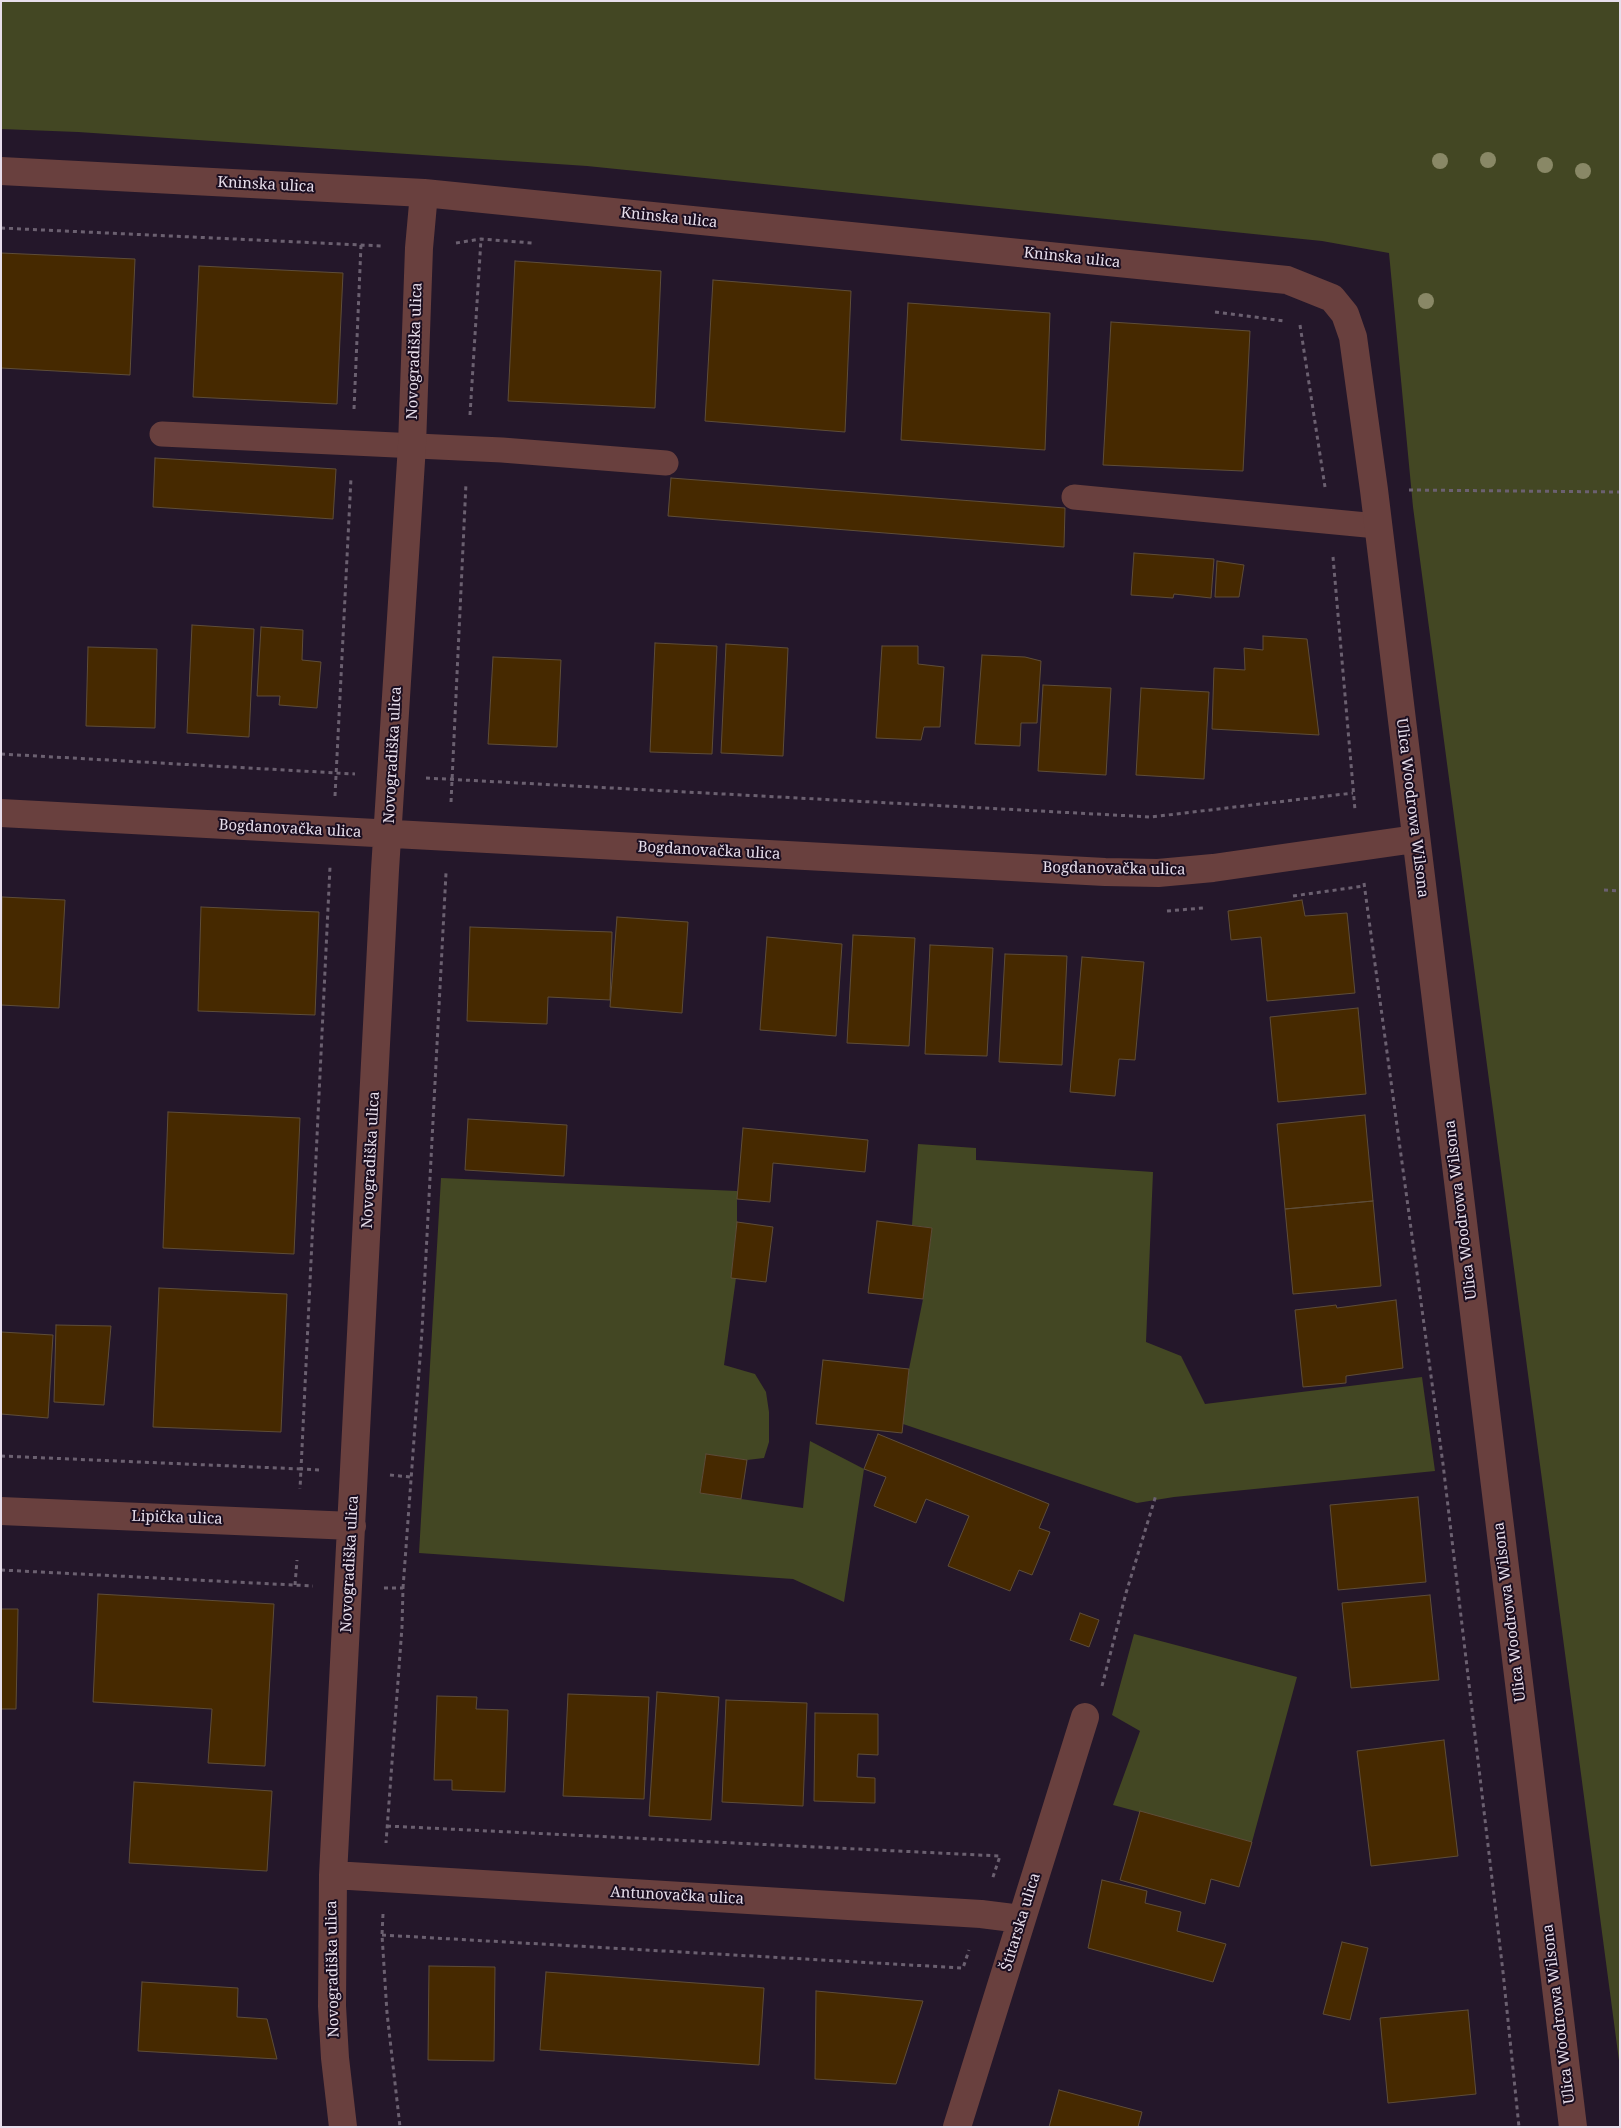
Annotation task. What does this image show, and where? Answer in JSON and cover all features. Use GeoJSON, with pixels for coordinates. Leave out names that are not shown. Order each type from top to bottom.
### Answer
{"type":"FeatureCollection","features":[{"type":"Feature","properties":{"kind":"street","name":"Kninska ulica"},"geometry":{"type":"LineString","coordinates":[[1,171],[424,193],[1288,280],[1332,298]]}},
{"type":"Feature","properties":{"kind":"street","name":"Novogradiška ulica"},"geometry":{"type":"LineString","coordinates":[[343,2127],[335,2058],[332,2006],[333,1875],[388,834],[412,445],[419,248],[424,193]]}},
{"type":"Feature","properties":{"kind":"street","name":"Ulica Woodrowa Wilsona"},"geometry":{"type":"LineString","coordinates":[[1332,298],[1345,314],[1353,337],[1374,490],[1573,2127]]}},
{"type":"Feature","properties":{"kind":"street","name":"Bogdanovačka ulica"},"geometry":{"type":"LineString","coordinates":[[1,813],[1105,872],[1158,873],[1213,868],[1416,839]]}},
{"type":"Feature","properties":{"kind":"street","name":"Lipička ulica"},"geometry":{"type":"LineString","coordinates":[[1,1510],[352,1526]]}},
{"type":"Feature","properties":{"kind":"street","name":"Štitarska ulica"},"geometry":{"type":"LineString","coordinates":[[957,2127],[1085,1717]]}},
{"type":"Feature","properties":{"kind":"street","name":"Antunovačka ulica"},"geometry":{"type":"LineString","coordinates":[[333,1875],[981,1914],[1021,1919]]}},
{"type":"Feature","properties":{"kind":"lane"},"geometry":{"type":"LineString","coordinates":[[162,434],[412,445],[666,463]]}},
{"type":"Feature","properties":{"kind":"lane"},"geometry":{"type":"LineString","coordinates":[[1074,497],[1377,526]]}},
{"type":"Feature","properties":{"kind":"path"},"geometry":{"type":"LineString","coordinates":[[1,228],[419,248],[481,239],[539,244]]}},
{"type":"Feature","properties":{"kind":"path"},"geometry":{"type":"LineString","coordinates":[[403,1588],[422,1330],[468,449],[481,239]]}},
{"type":"Feature","properties":{"kind":"path"},"geometry":{"type":"LineString","coordinates":[[1210,311],[1290,321]]}},
{"type":"Feature","properties":{"kind":"path"},"geometry":{"type":"LineString","coordinates":[[1299,323],[1330,520],[1353,793],[1444,1474],[1502,1962],[1519,2127]]}},
{"type":"Feature","properties":{"kind":"path"},"geometry":{"type":"LineString","coordinates":[[1374,490],[1620,492]]}},
{"type":"Feature","properties":{"kind":"path"},"geometry":{"type":"LineString","coordinates":[[1,754],[1151,817],[1353,793]]}},
{"type":"Feature","properties":{"kind":"path"},"geometry":{"type":"LineString","coordinates":[[1604,890],[1620,891]]}},
{"type":"Feature","properties":{"kind":"path"},"geometry":{"type":"LineString","coordinates":[[1085,1717],[1101,1690],[1126,1592],[1156,1495]]}},
{"type":"Feature","properties":{"kind":"green space"},"geometry":{"type":"Polygon","coordinates":[[[1,1],[1620,1],[1620,2068],[1413,507],[1389,253],[1322,241],[587,166],[78,132],[1,129],[1,1]]]}},
{"type":"Feature","properties":{"kind":"green space"},"geometry":{"type":"Polygon","coordinates":[[[918,1144],[976,1148],[976,1160],[1153,1172],[1146,1342],[1181,1356],[1205,1404],[1422,1377],[1435,1471],[1174,1497],[1137,1503],[903,1424],[909,1369],[923,1299],[932,1228],[912,1225],[918,1144]]]}},
{"type":"Feature","properties":{"kind":"green space"},"geometry":{"type":"Polygon","coordinates":[[[441,1178],[737,1191],[737,1222],[731,1278],[736,1278],[724,1365],[755,1374],[766,1392],[769,1412],[769,1442],[764,1458],[747,1460],[706,1454],[700,1493],[803,1508],[810,1441],[864,1469],[844,1602],[793,1579],[419,1553],[441,1178]]]}},
{"type":"Feature","properties":{"kind":"green space"},"geometry":{"type":"Polygon","coordinates":[[[1134,1634],[1297,1677],[1252,1842],[1113,1805],[1140,1731],[1112,1715],[1134,1634]]]}},
{"type":"Feature","properties":{"kind":"building"},"geometry":{"type":"Polygon","coordinates":[[[1,253],[135,259],[130,375],[1,368],[1,253]]]}},
{"type":"Feature","properties":{"kind":"building"},"geometry":{"type":"Polygon","coordinates":[[[515,261],[661,271],[655,408],[508,401],[515,261]]]}},
{"type":"Feature","properties":{"kind":"building"},"geometry":{"type":"Polygon","coordinates":[[[199,266],[343,273],[337,404],[193,397],[199,266]]]}},
{"type":"Feature","properties":{"kind":"building"},"geometry":{"type":"Polygon","coordinates":[[[713,280],[851,291],[845,432],[705,421],[713,280]]]}},
{"type":"Feature","properties":{"kind":"building"},"geometry":{"type":"Polygon","coordinates":[[[908,303],[1050,313],[1045,450],[901,440],[908,303]]]}},
{"type":"Feature","properties":{"kind":"building"},"geometry":{"type":"Polygon","coordinates":[[[1111,322],[1250,331],[1243,471],[1103,465],[1111,322]]]}},
{"type":"Feature","properties":{"kind":"building"},"geometry":{"type":"Polygon","coordinates":[[[155,458],[336,469],[333,519],[153,507],[155,458]]]}},
{"type":"Feature","properties":{"kind":"building"},"geometry":{"type":"Polygon","coordinates":[[[671,478],[1065,508],[1064,547],[668,516],[671,478]]]}},
{"type":"Feature","properties":{"kind":"building"},"geometry":{"type":"Polygon","coordinates":[[[1134,553],[1214,559],[1211,598],[1174,594],[1173,598],[1131,595],[1134,553]]]}},
{"type":"Feature","properties":{"kind":"building"},"geometry":{"type":"Polygon","coordinates":[[[1217,561],[1244,565],[1239,597],[1215,597],[1217,561]]]}},
{"type":"Feature","properties":{"kind":"building"},"geometry":{"type":"Polygon","coordinates":[[[192,625],[254,629],[249,737],[187,733],[192,625]]]}},
{"type":"Feature","properties":{"kind":"building"},"geometry":{"type":"Polygon","coordinates":[[[261,627],[303,630],[302,660],[321,662],[317,708],[279,705],[280,696],[257,696],[261,627]]]}},
{"type":"Feature","properties":{"kind":"building"},"geometry":{"type":"Polygon","coordinates":[[[1263,636],[1307,639],[1319,735],[1212,729],[1214,668],[1245,670],[1244,648],[1263,650],[1263,636]]]}},
{"type":"Feature","properties":{"kind":"building"},"geometry":{"type":"Polygon","coordinates":[[[655,643],[717,646],[712,754],[650,752],[655,643]]]}},
{"type":"Feature","properties":{"kind":"building"},"geometry":{"type":"Polygon","coordinates":[[[726,644],[788,648],[783,756],[721,753],[726,644]]]}},
{"type":"Feature","properties":{"kind":"building"},"geometry":{"type":"Polygon","coordinates":[[[882,646],[918,646],[918,664],[944,667],[940,727],[924,727],[921,740],[876,738],[882,646]]]}},
{"type":"Feature","properties":{"kind":"building"},"geometry":{"type":"Polygon","coordinates":[[[88,647],[157,649],[155,728],[86,726],[88,647]]]}},
{"type":"Feature","properties":{"kind":"building"},"geometry":{"type":"Polygon","coordinates":[[[982,655],[1025,657],[1041,661],[1037,723],[1021,723],[1020,746],[975,744],[982,655]]]}},
{"type":"Feature","properties":{"kind":"building"},"geometry":{"type":"Polygon","coordinates":[[[493,657],[561,660],[557,747],[488,744],[493,657]]]}},
{"type":"Feature","properties":{"kind":"building"},"geometry":{"type":"Polygon","coordinates":[[[1043,685],[1111,688],[1106,775],[1038,771],[1043,685]]]}},
{"type":"Feature","properties":{"kind":"building"},"geometry":{"type":"Polygon","coordinates":[[[1141,688],[1209,692],[1204,779],[1136,775],[1141,688]]]}},
{"type":"Feature","properties":{"kind":"building"},"geometry":{"type":"Polygon","coordinates":[[[2,897],[65,900],[59,1008],[1,1005],[2,897]]]}},
{"type":"Feature","properties":{"kind":"building"},"geometry":{"type":"Polygon","coordinates":[[[1302,900],[1305,916],[1347,913],[1355,993],[1267,1001],[1261,937],[1231,940],[1228,911],[1302,900]]]}},
{"type":"Feature","properties":{"kind":"building"},"geometry":{"type":"Polygon","coordinates":[[[201,907],[319,912],[315,1015],[198,1011],[201,907]]]}},
{"type":"Feature","properties":{"kind":"building"},"geometry":{"type":"Polygon","coordinates":[[[617,917],[688,922],[682,1013],[610,1007],[617,917]]]}},
{"type":"Feature","properties":{"kind":"building"},"geometry":{"type":"Polygon","coordinates":[[[470,927],[612,932],[610,1000],[548,997],[547,1024],[467,1021],[470,927]]]}},
{"type":"Feature","properties":{"kind":"building"},"geometry":{"type":"Polygon","coordinates":[[[853,935],[915,938],[909,1046],[847,1043],[853,935]]]}},
{"type":"Feature","properties":{"kind":"building"},"geometry":{"type":"Polygon","coordinates":[[[767,937],[842,944],[836,1036],[760,1030],[767,937]]]}},
{"type":"Feature","properties":{"kind":"building"},"geometry":{"type":"Polygon","coordinates":[[[930,945],[993,948],[987,1056],[925,1054],[930,945]]]}},
{"type":"Feature","properties":{"kind":"building"},"geometry":{"type":"Polygon","coordinates":[[[1005,954],[1067,956],[1062,1065],[999,1062],[1005,954]]]}},
{"type":"Feature","properties":{"kind":"building"},"geometry":{"type":"Polygon","coordinates":[[[1082,957],[1144,962],[1135,1060],[1119,1059],[1115,1096],[1070,1092],[1082,957]]]}},
{"type":"Feature","properties":{"kind":"building"},"geometry":{"type":"Polygon","coordinates":[[[1358,1008],[1366,1094],[1278,1102],[1270,1017],[1358,1008]]]}},
{"type":"Feature","properties":{"kind":"building"},"geometry":{"type":"Polygon","coordinates":[[[168,1112],[300,1118],[294,1254],[163,1248],[168,1112]]]}},
{"type":"Feature","properties":{"kind":"building"},"geometry":{"type":"Polygon","coordinates":[[[1365,1115],[1373,1201],[1285,1209],[1277,1124],[1365,1115]]]}},
{"type":"Feature","properties":{"kind":"building"},"geometry":{"type":"Polygon","coordinates":[[[468,1119],[567,1125],[564,1176],[465,1170],[468,1119]]]}},
{"type":"Feature","properties":{"kind":"building"},"geometry":{"type":"Polygon","coordinates":[[[743,1128],[868,1140],[865,1172],[773,1163],[770,1202],[737,1199],[743,1128]]]}},
{"type":"Feature","properties":{"kind":"building"},"geometry":{"type":"Polygon","coordinates":[[[1373,1201],[1381,1286],[1293,1294],[1285,1209],[1373,1201]]]}},
{"type":"Feature","properties":{"kind":"building"},"geometry":{"type":"Polygon","coordinates":[[[877,1221],[932,1228],[923,1299],[868,1293],[877,1221]]]}},
{"type":"Feature","properties":{"kind":"building"},"geometry":{"type":"Polygon","coordinates":[[[737,1222],[773,1227],[766,1282],[731,1278],[737,1222]]]}},
{"type":"Feature","properties":{"kind":"building"},"geometry":{"type":"Polygon","coordinates":[[[159,1288],[287,1294],[281,1432],[153,1427],[159,1288]]]}},
{"type":"Feature","properties":{"kind":"building"},"geometry":{"type":"Polygon","coordinates":[[[1396,1300],[1403,1368],[1346,1376],[1346,1383],[1303,1387],[1295,1310],[1336,1305],[1337,1308],[1396,1300]]]}},
{"type":"Feature","properties":{"kind":"building"},"geometry":{"type":"Polygon","coordinates":[[[56,1325],[111,1326],[104,1405],[54,1402],[56,1325]]]}},
{"type":"Feature","properties":{"kind":"building"},"geometry":{"type":"Polygon","coordinates":[[[1,1332],[53,1335],[48,1418],[1,1414],[1,1332]]]}},
{"type":"Feature","properties":{"kind":"building"},"geometry":{"type":"Polygon","coordinates":[[[823,1360],[909,1369],[902,1433],[816,1424],[823,1360]]]}},
{"type":"Feature","properties":{"kind":"building"},"geometry":{"type":"Polygon","coordinates":[[[878,1434],[1049,1504],[1039,1528],[1050,1532],[1032,1575],[1019,1570],[1010,1591],[948,1566],[969,1516],[926,1499],[916,1523],[874,1506],[886,1477],[864,1469],[878,1434]]]}},
{"type":"Feature","properties":{"kind":"building"},"geometry":{"type":"Polygon","coordinates":[[[706,1454],[747,1460],[741,1499],[700,1493],[706,1454]]]}},
{"type":"Feature","properties":{"kind":"building"},"geometry":{"type":"Polygon","coordinates":[[[1418,1497],[1426,1582],[1338,1590],[1330,1505],[1418,1497]]]}},
{"type":"Feature","properties":{"kind":"building"},"geometry":{"type":"Polygon","coordinates":[[[98,1594],[274,1604],[265,1766],[208,1763],[212,1709],[93,1702],[98,1594]]]}},
{"type":"Feature","properties":{"kind":"building"},"geometry":{"type":"Polygon","coordinates":[[[1430,1595],[1439,1680],[1351,1688],[1342,1603],[1430,1595]]]}},
{"type":"Feature","properties":{"kind":"building"},"geometry":{"type":"Polygon","coordinates":[[[1,1609],[18,1609],[16,1709],[1,1709],[1,1609]]]}},
{"type":"Feature","properties":{"kind":"building"},"geometry":{"type":"Polygon","coordinates":[[[1080,1613],[1099,1620],[1089,1647],[1070,1640],[1080,1613]]]}},
{"type":"Feature","properties":{"kind":"building"},"geometry":{"type":"Polygon","coordinates":[[[657,1692],[719,1697],[711,1820],[649,1816],[657,1692]]]}},
{"type":"Feature","properties":{"kind":"building"},"geometry":{"type":"Polygon","coordinates":[[[568,1694],[649,1697],[644,1799],[563,1796],[568,1694]]]}},
{"type":"Feature","properties":{"kind":"building"},"geometry":{"type":"Polygon","coordinates":[[[437,1696],[477,1697],[476,1709],[508,1710],[505,1792],[452,1790],[452,1780],[434,1780],[437,1696]]]}},
{"type":"Feature","properties":{"kind":"building"},"geometry":{"type":"Polygon","coordinates":[[[726,1700],[807,1703],[803,1806],[722,1802],[726,1700]]]}},
{"type":"Feature","properties":{"kind":"building"},"geometry":{"type":"Polygon","coordinates":[[[815,1713],[878,1714],[878,1755],[858,1754],[857,1777],[875,1778],[875,1803],[814,1801],[815,1713]]]}},
{"type":"Feature","properties":{"kind":"building"},"geometry":{"type":"Polygon","coordinates":[[[1444,1740],[1458,1856],[1371,1866],[1357,1751],[1444,1740]]]}},
{"type":"Feature","properties":{"kind":"building"},"geometry":{"type":"Polygon","coordinates":[[[134,1782],[272,1791],[267,1871],[129,1863],[134,1782]]]}},
{"type":"Feature","properties":{"kind":"building"},"geometry":{"type":"Polygon","coordinates":[[[1140,1811],[1252,1842],[1239,1887],[1211,1879],[1205,1904],[1120,1880],[1140,1811]]]}},
{"type":"Feature","properties":{"kind":"building"},"geometry":{"type":"Polygon","coordinates":[[[1102,1880],[1147,1891],[1145,1903],[1181,1912],[1177,1931],[1226,1944],[1213,1982],[1088,1948],[1102,1880]]]}},
{"type":"Feature","properties":{"kind":"building"},"geometry":{"type":"Polygon","coordinates":[[[1342,1942],[1368,1948],[1350,2020],[1323,2014],[1342,1942]]]}},
{"type":"Feature","properties":{"kind":"building"},"geometry":{"type":"Polygon","coordinates":[[[429,1966],[495,1967],[494,2061],[428,2060],[429,1966]]]}},
{"type":"Feature","properties":{"kind":"building"},"geometry":{"type":"Polygon","coordinates":[[[546,1972],[764,1988],[759,2065],[540,2050],[546,1972]]]}},
{"type":"Feature","properties":{"kind":"building"},"geometry":{"type":"Polygon","coordinates":[[[142,1982],[238,1988],[237,2017],[267,2019],[277,2059],[138,2051],[142,1982]]]}},
{"type":"Feature","properties":{"kind":"building"},"geometry":{"type":"Polygon","coordinates":[[[816,1991],[923,2001],[896,2084],[815,2079],[816,1991]]]}},
{"type":"Feature","properties":{"kind":"building"},"geometry":{"type":"Polygon","coordinates":[[[1468,2010],[1476,2094],[1388,2103],[1380,2018],[1468,2010]]]}},
{"type":"Feature","properties":{"kind":"building"},"geometry":{"type":"Polygon","coordinates":[[[1059,2090],[1142,2112],[1138,2127],[1049,2127],[1059,2090]]]}}]}
